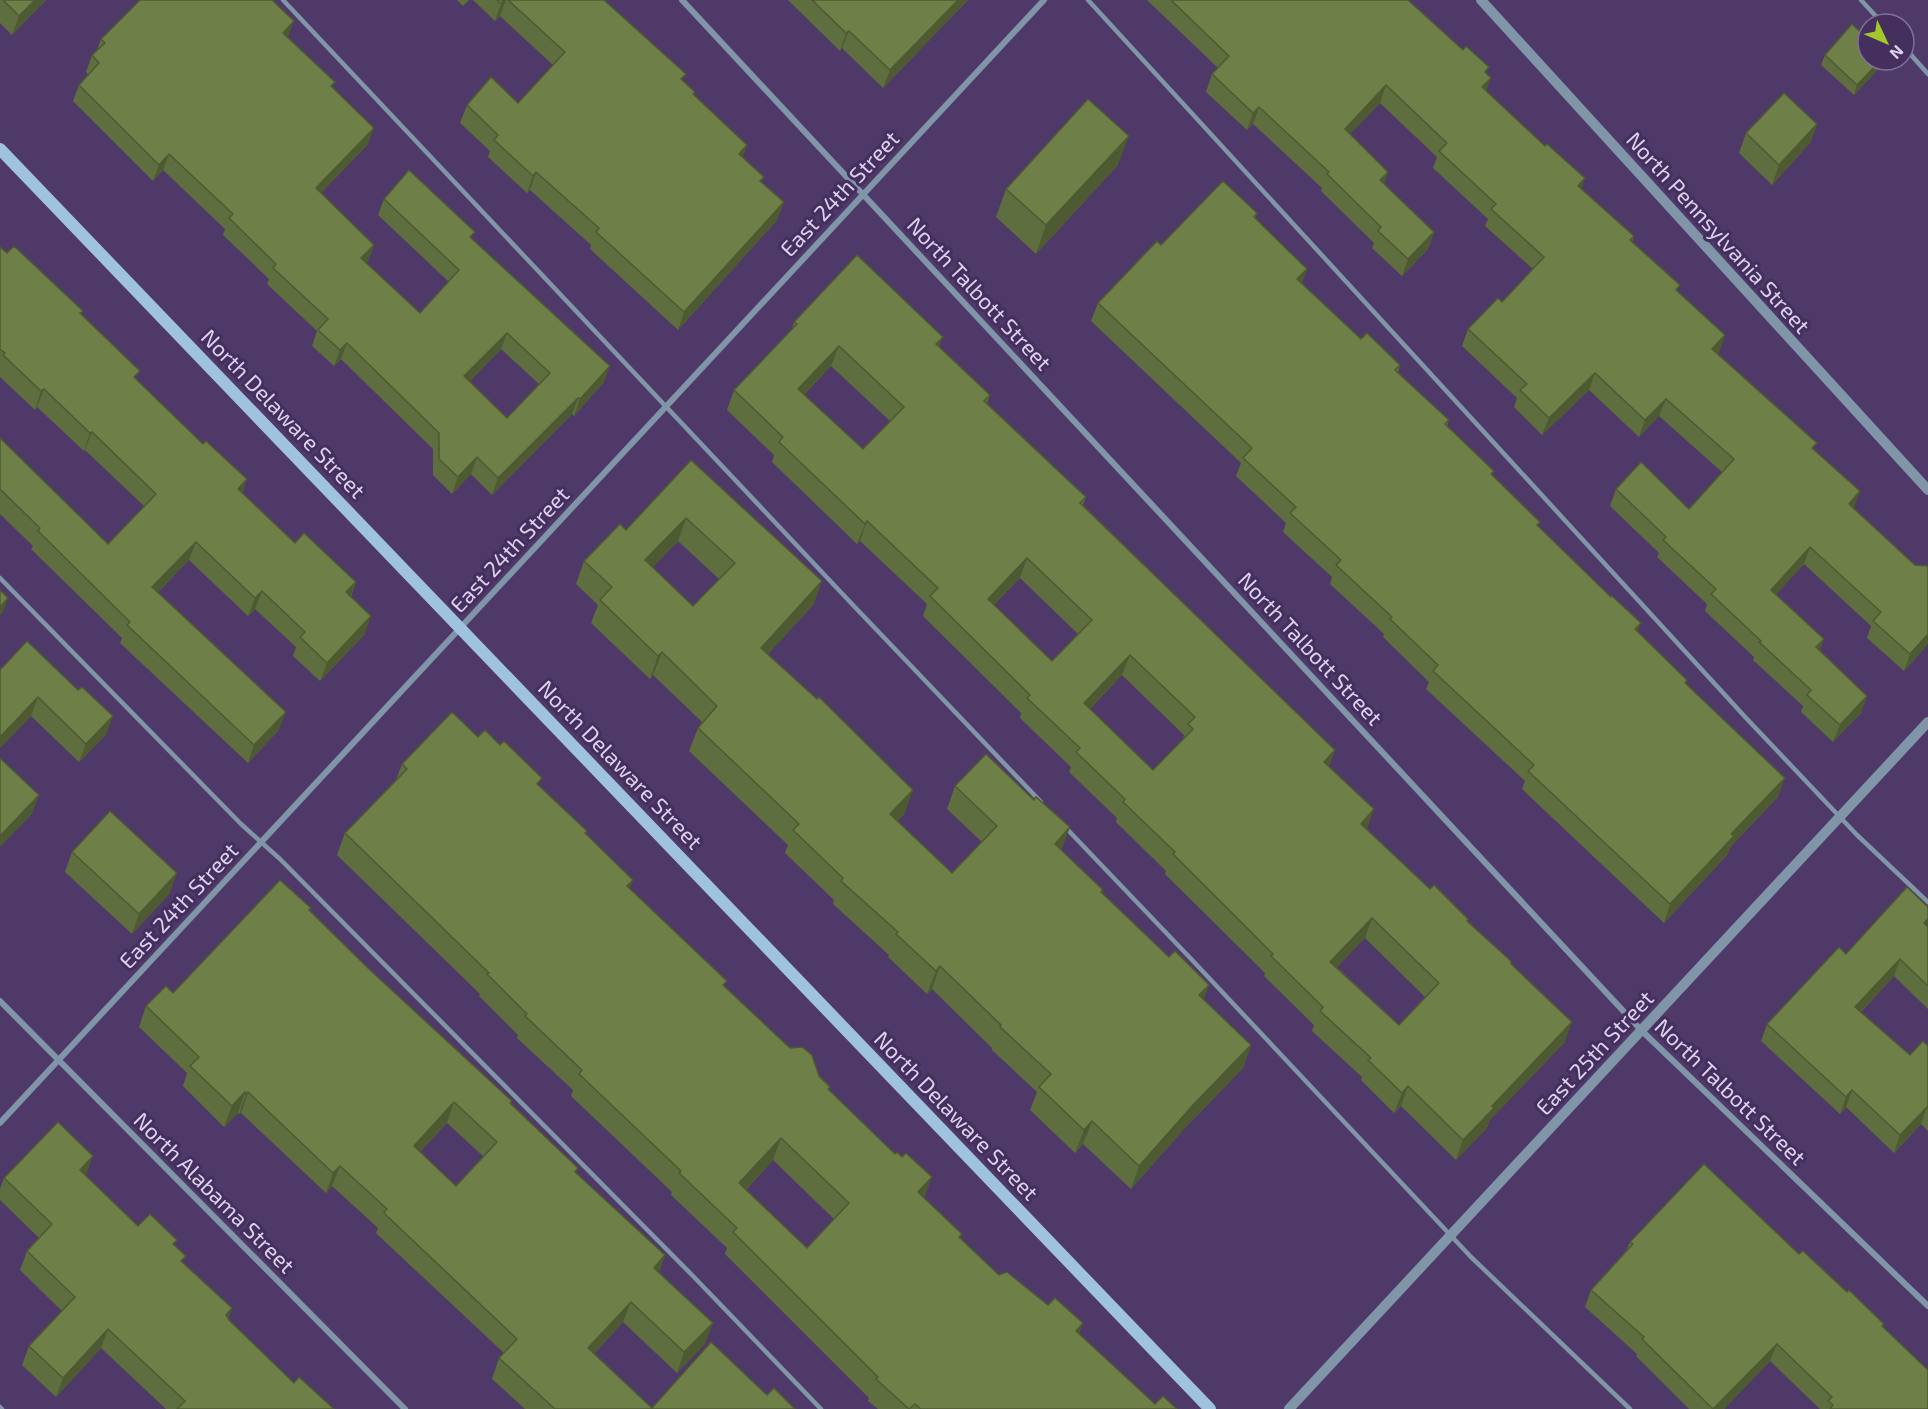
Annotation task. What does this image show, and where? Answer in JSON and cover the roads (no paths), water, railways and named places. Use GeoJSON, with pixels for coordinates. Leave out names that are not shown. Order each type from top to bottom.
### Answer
{"type":"FeatureCollection","features":[{"type":"Feature","properties":{"kind":"main road","name":"North Delaware Street"},"geometry":{"type":"LineString","coordinates":[[0,149],[1210,1409]]}},
{"type":"Feature","properties":{"kind":"street","name":"North Talbott Street"},"geometry":{"type":"LineString","coordinates":[[682,0],[1641,1030],[1928,1306]]}},
{"type":"Feature","properties":{"kind":"street","name":"East 24th Street"},"geometry":{"type":"LineString","coordinates":[[0,1123],[1044,0]]}},
{"type":"Feature","properties":{"kind":"street","name":"North Pennsylvania Street"},"geometry":{"type":"LineString","coordinates":[[1481,0],[1928,490]]}},
{"type":"Feature","properties":{"kind":"street","name":"East 25th Street"},"geometry":{"type":"LineString","coordinates":[[1289,1409],[1928,722]]}},
{"type":"Feature","properties":{"kind":"street","name":"North Alabama Street"},"geometry":{"type":"LineString","coordinates":[[0,1001],[405,1409]]}},
{"type":"Feature","properties":{"kind":"lane"},"geometry":{"type":"LineString","coordinates":[[283,0],[1047,808]]}},
{"type":"Feature","properties":{"kind":"lane"},"geometry":{"type":"LineString","coordinates":[[1088,0],[1748,719],[1840,816],[1928,902]]}},
{"type":"Feature","properties":{"kind":"lane"},"geometry":{"type":"LineString","coordinates":[[1861,0],[1872,12]]}},
{"type":"Feature","properties":{"kind":"lane"},"geometry":{"type":"LineString","coordinates":[[1916,60],[1928,74]]}},
{"type":"Feature","properties":{"kind":"lane"},"geometry":{"type":"LineString","coordinates":[[0,578],[821,1409]]}},
{"type":"Feature","properties":{"kind":"lane"},"geometry":{"type":"LineString","coordinates":[[1063,825],[1479,1266],[1630,1409]]}}]}
